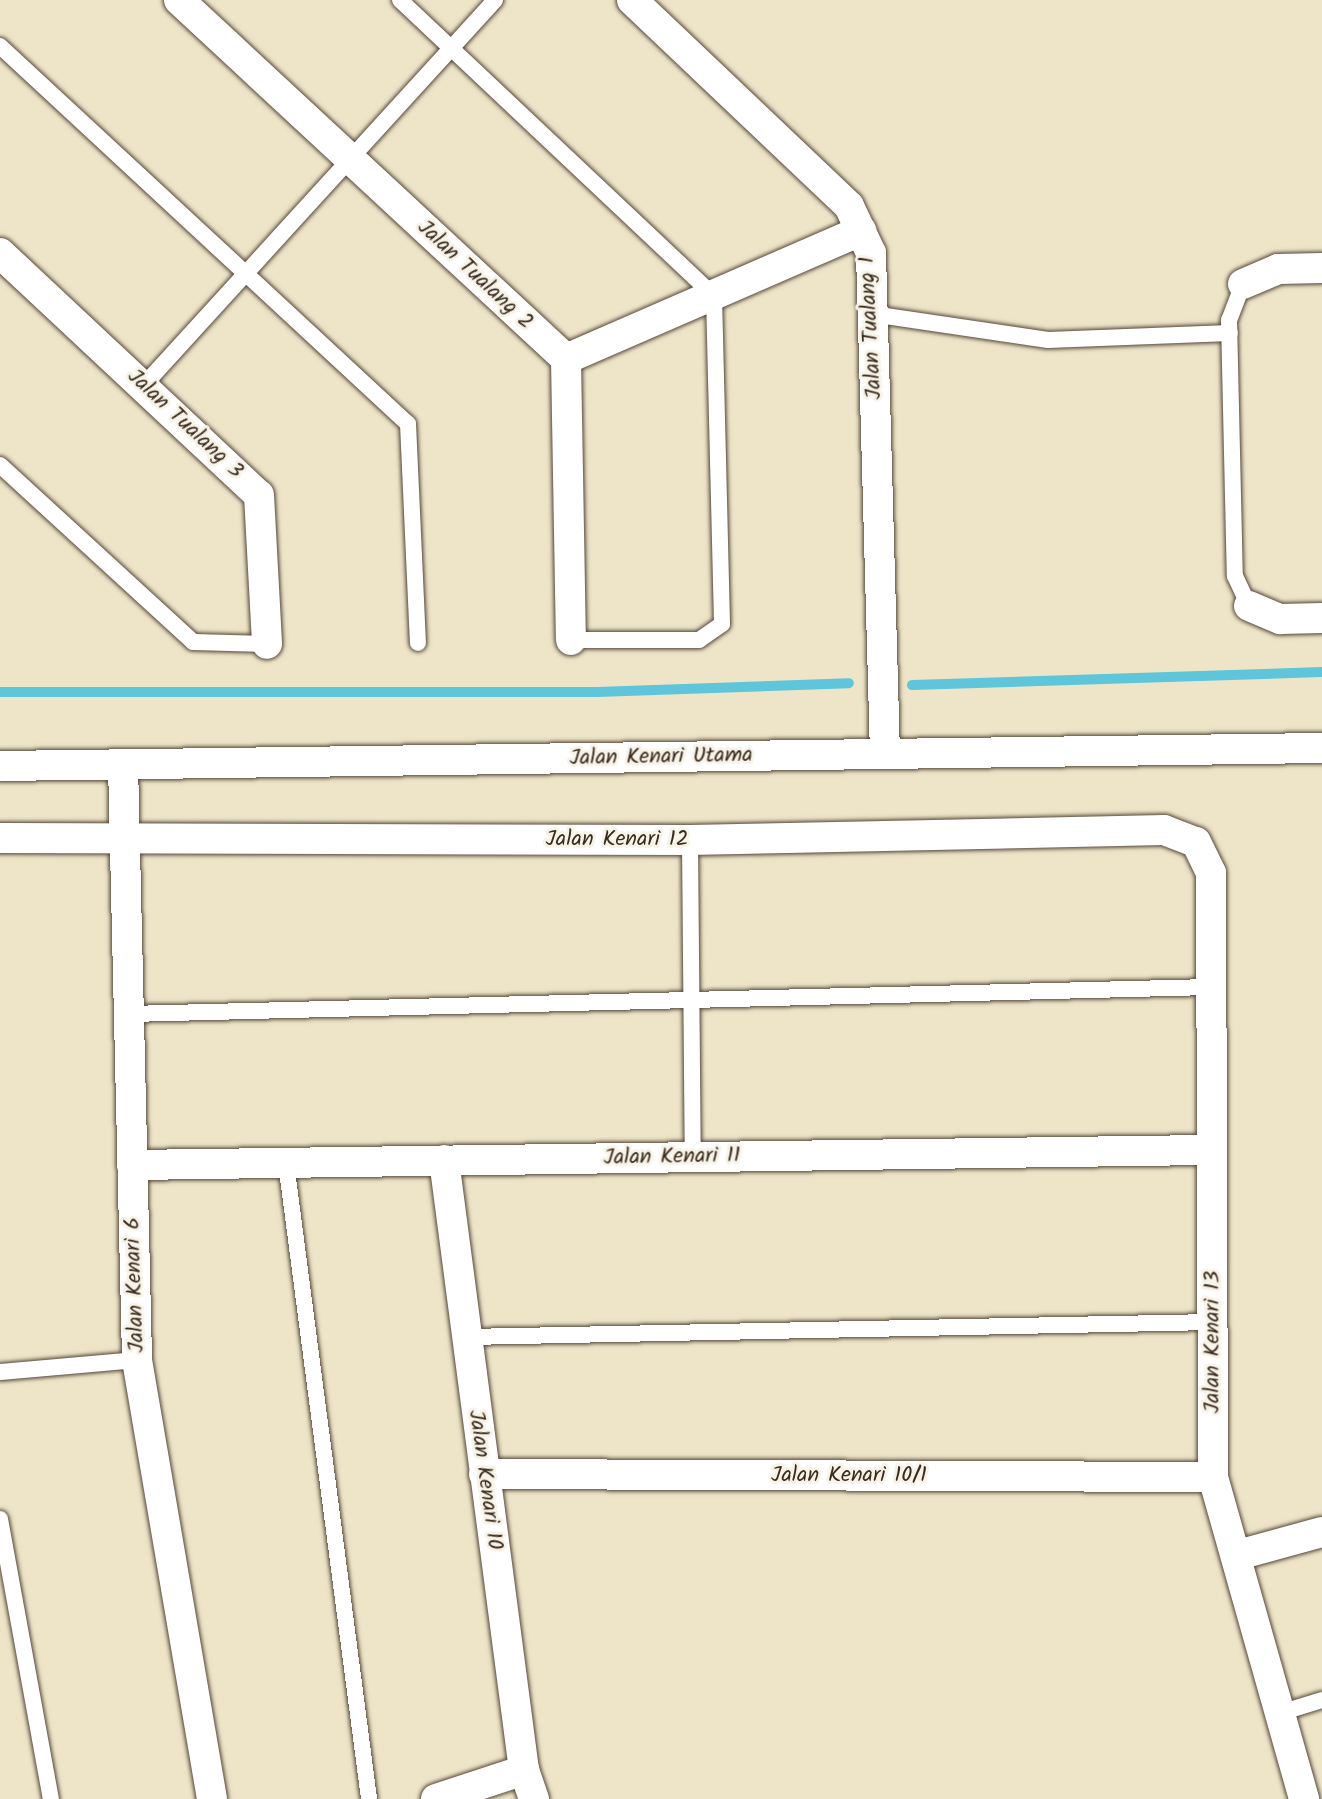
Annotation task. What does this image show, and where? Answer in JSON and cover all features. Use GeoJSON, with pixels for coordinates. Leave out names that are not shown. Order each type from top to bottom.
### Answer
{"type":"FeatureCollection","features":[{"type":"Feature","properties":{"kind":"street","name":"Jalan Tualang 2"},"geometry":{"type":"LineString","coordinates":[[179,0],[566,359]]}},
{"type":"Feature","properties":{"kind":"street","name":"Jalan Tualang 1"},"geometry":{"type":"LineString","coordinates":[[632,0],[849,206],[871,253],[885,754]]}},
{"type":"Feature","properties":{"kind":"street"},"geometry":{"type":"LineString","coordinates":[[571,640],[566,359],[861,231]]}},
{"type":"Feature","properties":{"kind":"street","name":"Jalan Tualang 3"},"geometry":{"type":"LineString","coordinates":[[0,253],[259,495],[267,644]]}},
{"type":"Feature","properties":{"kind":"street"},"geometry":{"type":"LineString","coordinates":[[1243,284],[1269,270],[1322,268]]}},
{"type":"Feature","properties":{"kind":"street"},"geometry":{"type":"LineString","coordinates":[[1249,606],[1280,619],[1322,618]]}},
{"type":"Feature","properties":{"kind":"street","name":"Jalan Kenari Utama"},"geometry":{"type":"LineString","coordinates":[[0,766],[1322,748]]}},
{"type":"Feature","properties":{"kind":"street","name":"Jalan Kenari 6"},"geometry":{"type":"LineString","coordinates":[[123,764],[137,1360],[212,1799]]}},
{"type":"Feature","properties":{"kind":"street","name":"Jalan Kenari 12"},"geometry":{"type":"LineString","coordinates":[[0,838],[690,840],[1164,830],[1196,842],[1211,873]]}},
{"type":"Feature","properties":{"kind":"street","name":"Jalan Kenari 13"},"geometry":{"type":"LineString","coordinates":[[1211,873],[1213,1477],[1238,1555],[1304,1799]]}},
{"type":"Feature","properties":{"kind":"street","name":"Jalan Kenari 11"},"geometry":{"type":"LineString","coordinates":[[132,1165],[1212,1150]]}},
{"type":"Feature","properties":{"kind":"street","name":"Jalan Kenari 10"},"geometry":{"type":"LineString","coordinates":[[444,1160],[524,1770],[534,1799]]}},
{"type":"Feature","properties":{"kind":"street","name":"Jalan Kenari 10/1"},"geometry":{"type":"LineString","coordinates":[[484,1474],[1213,1477]]}},
{"type":"Feature","properties":{"kind":"street"},"geometry":{"type":"LineString","coordinates":[[1238,1555],[1322,1532]]}},
{"type":"Feature","properties":{"kind":"street"},"geometry":{"type":"LineString","coordinates":[[436,1799],[524,1770]]}},
{"type":"Feature","properties":{"kind":"lane"},"geometry":{"type":"LineString","coordinates":[[400,0],[714,296],[722,624],[699,640],[571,640]]}},
{"type":"Feature","properties":{"kind":"lane"},"geometry":{"type":"LineString","coordinates":[[144,385],[495,0]]}},
{"type":"Feature","properties":{"kind":"lane"},"geometry":{"type":"LineString","coordinates":[[0,46],[247,272],[411,430],[418,643]]}},
{"type":"Feature","properties":{"kind":"lane"},"geometry":{"type":"LineString","coordinates":[[1243,284],[1233,301],[1230,333],[1235,576],[1249,606]]}},
{"type":"Feature","properties":{"kind":"lane"},"geometry":{"type":"LineString","coordinates":[[872,314],[1048,340],[1230,333]]}},
{"type":"Feature","properties":{"kind":"lane"},"geometry":{"type":"LineString","coordinates":[[0,465],[193,642],[267,644]]}},
{"type":"Feature","properties":{"kind":"lane"},"geometry":{"type":"LineString","coordinates":[[690,840],[693,1157]]}},
{"type":"Feature","properties":{"kind":"lane"},"geometry":{"type":"LineString","coordinates":[[129,1014],[1211,987]]}},
{"type":"Feature","properties":{"kind":"lane"},"geometry":{"type":"LineString","coordinates":[[286,1163],[369,1799]]}},
{"type":"Feature","properties":{"kind":"lane"},"geometry":{"type":"LineString","coordinates":[[466,1337],[1213,1322]]}},
{"type":"Feature","properties":{"kind":"lane"},"geometry":{"type":"LineString","coordinates":[[0,1372],[137,1360]]}},
{"type":"Feature","properties":{"kind":"lane"},"geometry":{"type":"LineString","coordinates":[[0,1519],[51,1799]]}},
{"type":"Feature","properties":{"kind":"lane"},"geometry":{"type":"LineString","coordinates":[[1280,1713],[1322,1700]]}},
{"type":"Feature","properties":{"kind":"waterway"},"geometry":{"type":"LineString","coordinates":[[912,685],[1322,672]]}},
{"type":"Feature","properties":{"kind":"waterway"},"geometry":{"type":"LineString","coordinates":[[0,692],[597,692],[849,683]]}}]}
